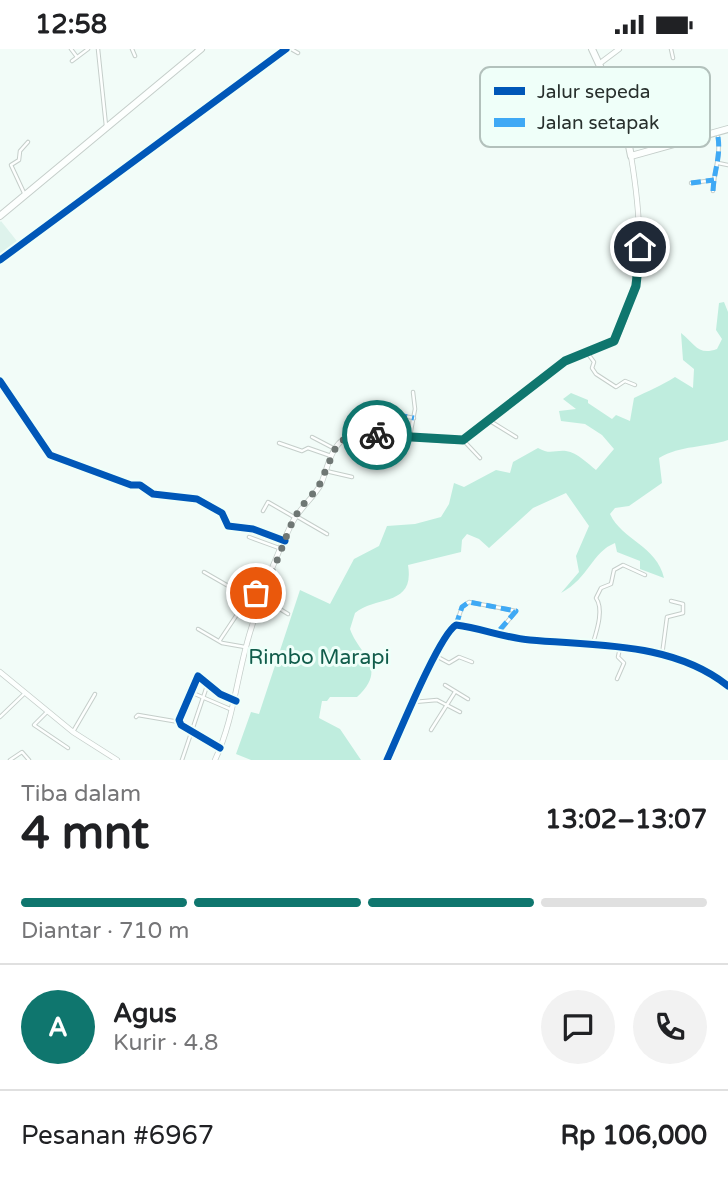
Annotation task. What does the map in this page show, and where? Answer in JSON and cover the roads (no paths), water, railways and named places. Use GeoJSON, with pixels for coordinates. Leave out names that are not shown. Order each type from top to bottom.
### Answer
{"type":"FeatureCollection","features":[{"type":"Feature","properties":{"kind":"highway"},"geometry":{"type":"LineString","coordinates":[[0,216],[201,49]]}},
{"type":"Feature","properties":{"kind":"highway"},"geometry":{"type":"LineString","coordinates":[[592,49],[599,67]]}},
{"type":"Feature","properties":{"kind":"highway"},"geometry":{"type":"LineString","coordinates":[[710,137],[728,132]]}},
{"type":"Feature","properties":{"kind":"highway"},"geometry":{"type":"LineString","coordinates":[[710,139],[728,132]]}},
{"type":"Feature","properties":{"kind":"highway"},"geometry":{"type":"LineString","coordinates":[[629,147],[631,158]]}},
{"type":"Feature","properties":{"kind":"highway"},"geometry":{"type":"LineString","coordinates":[[631,158],[672,147]]}},
{"type":"Feature","properties":{"kind":"highway"},"geometry":{"type":"LineString","coordinates":[[631,158],[677,147]]}},
{"type":"Feature","properties":{"kind":"main road"},"geometry":{"type":"LineString","coordinates":[[598,64],[620,49]]}},
{"type":"Feature","properties":{"kind":"main road"},"geometry":{"type":"LineString","coordinates":[[215,760],[236,701],[245,647],[262,598],[296,516],[318,488],[331,456],[344,438],[410,436],[463,440],[565,361],[616,339],[637,280],[640,223],[631,158]]}},
{"type":"Feature","properties":{"kind":"main road"},"geometry":{"type":"LineString","coordinates":[[0,672],[73,732],[117,760]]}},
{"type":"Feature","properties":{"kind":"street"},"geometry":{"type":"LineString","coordinates":[[71,49],[77,57]]}},
{"type":"Feature","properties":{"kind":"street"},"geometry":{"type":"LineString","coordinates":[[72,61],[88,49]]}},
{"type":"Feature","properties":{"kind":"street"},"geometry":{"type":"LineString","coordinates":[[98,49],[106,127]]}},
{"type":"Feature","properties":{"kind":"street"},"geometry":{"type":"LineString","coordinates":[[132,49],[135,56]]}},
{"type":"Feature","properties":{"kind":"street"},"geometry":{"type":"LineString","coordinates":[[0,260],[286,49]]}},
{"type":"Feature","properties":{"kind":"street"},"geometry":{"type":"LineString","coordinates":[[291,49],[298,53]]}},
{"type":"Feature","properties":{"kind":"street"},"geometry":{"type":"LineString","coordinates":[[671,49],[673,58]]}},
{"type":"Feature","properties":{"kind":"street"},"geometry":{"type":"LineString","coordinates":[[713,191],[718,163],[718,137]]}},
{"type":"Feature","properties":{"kind":"street"},"geometry":{"type":"LineString","coordinates":[[25,195],[11,165],[19,160],[20,151],[28,142]]}},
{"type":"Feature","properties":{"kind":"street"},"geometry":{"type":"LineString","coordinates":[[718,163],[728,165]]}},
{"type":"Feature","properties":{"kind":"street"},"geometry":{"type":"LineString","coordinates":[[691,183],[714,180]]}},
{"type":"Feature","properties":{"kind":"street"},"geometry":{"type":"LineString","coordinates":[[586,351],[594,362],[592,368],[596,375],[616,387],[625,381],[635,385]]}},
{"type":"Feature","properties":{"kind":"street"},"geometry":{"type":"LineString","coordinates":[[0,381],[55,459],[131,485],[140,485],[153,494],[197,499],[222,513],[228,526],[253,529],[285,541]]}},
{"type":"Feature","properties":{"kind":"street"},"geometry":{"type":"LineString","coordinates":[[410,436],[414,418],[413,392]]}},
{"type":"Feature","properties":{"kind":"street"},"geometry":{"type":"LineString","coordinates":[[359,436],[362,412],[366,409],[414,418]]}},
{"type":"Feature","properties":{"kind":"street"},"geometry":{"type":"LineString","coordinates":[[487,419],[516,437]]}},
{"type":"Feature","properties":{"kind":"street"},"geometry":{"type":"LineString","coordinates":[[312,437],[335,449]]}},
{"type":"Feature","properties":{"kind":"street"},"geometry":{"type":"LineString","coordinates":[[463,440],[480,458]]}},
{"type":"Feature","properties":{"kind":"street"},"geometry":{"type":"LineString","coordinates":[[279,443],[302,451],[308,447],[331,456]]}},
{"type":"Feature","properties":{"kind":"street"},"geometry":{"type":"LineString","coordinates":[[326,471],[352,477]]}},
{"type":"Feature","properties":{"kind":"street"},"geometry":{"type":"LineString","coordinates":[[263,511],[268,502],[327,534]]}},
{"type":"Feature","properties":{"kind":"street"},"geometry":{"type":"LineString","coordinates":[[249,537],[282,549]]}},
{"type":"Feature","properties":{"kind":"street"},"geometry":{"type":"LineString","coordinates":[[593,643],[599,621],[599,603],[596,598],[603,587],[611,584],[614,570],[624,566],[645,575]]}},
{"type":"Feature","properties":{"kind":"street"},"geometry":{"type":"LineString","coordinates":[[204,572],[242,592],[254,591],[288,614]]}},
{"type":"Feature","properties":{"kind":"street"},"geometry":{"type":"LineString","coordinates":[[220,640],[240,610],[242,592]]}},
{"type":"Feature","properties":{"kind":"street"},"geometry":{"type":"LineString","coordinates":[[662,656],[667,617],[683,613],[683,604],[671,601]]}},
{"type":"Feature","properties":{"kind":"street"},"geometry":{"type":"LineString","coordinates":[[456,625],[462,607],[469,602],[516,611],[497,633]]}},
{"type":"Feature","properties":{"kind":"street"},"geometry":{"type":"LineString","coordinates":[[387,760],[450,628],[456,625],[533,641],[593,643],[662,656],[702,669],[728,686]]}},
{"type":"Feature","properties":{"kind":"street"},"geometry":{"type":"LineString","coordinates":[[198,629],[224,644],[245,647]]}},
{"type":"Feature","properties":{"kind":"street"},"geometry":{"type":"LineString","coordinates":[[617,679],[624,663],[618,657],[620,648]]}},
{"type":"Feature","properties":{"kind":"street"},"geometry":{"type":"LineString","coordinates":[[436,656],[449,663],[459,657],[471,662]]}},
{"type":"Feature","properties":{"kind":"street"},"geometry":{"type":"LineString","coordinates":[[178,722],[188,691],[198,676],[220,694],[236,701]]}},
{"type":"Feature","properties":{"kind":"street"},"geometry":{"type":"LineString","coordinates":[[182,760],[208,683]]}},
{"type":"Feature","properties":{"kind":"street"},"geometry":{"type":"LineString","coordinates":[[445,685],[468,699]]}},
{"type":"Feature","properties":{"kind":"street"},"geometry":{"type":"LineString","coordinates":[[188,691],[233,710]]}},
{"type":"Feature","properties":{"kind":"street"},"geometry":{"type":"LineString","coordinates":[[431,730],[456,692]]}},
{"type":"Feature","properties":{"kind":"street"},"geometry":{"type":"LineString","coordinates":[[0,717],[25,694]]}},
{"type":"Feature","properties":{"kind":"street"},"geometry":{"type":"LineString","coordinates":[[73,732],[94,694]]}},
{"type":"Feature","properties":{"kind":"street"},"geometry":{"type":"LineString","coordinates":[[216,705],[220,694]]}},
{"type":"Feature","properties":{"kind":"street"},"geometry":{"type":"LineString","coordinates":[[414,702],[437,700],[460,712]]}},
{"type":"Feature","properties":{"kind":"street"},"geometry":{"type":"LineString","coordinates":[[47,712],[34,725],[68,748]]}},
{"type":"Feature","properties":{"kind":"street"},"geometry":{"type":"LineString","coordinates":[[136,717],[138,715],[178,722],[220,748]]}},
{"type":"Feature","properties":{"kind":"street"},"geometry":{"type":"LineString","coordinates":[[10,760],[22,752],[29,760]]}},
{"type":"Feature","properties":{"kind":"park label","name":"Rimbo Marapi"},"geometry":{"type":"Point","coordinates":[319,657]}}]}
